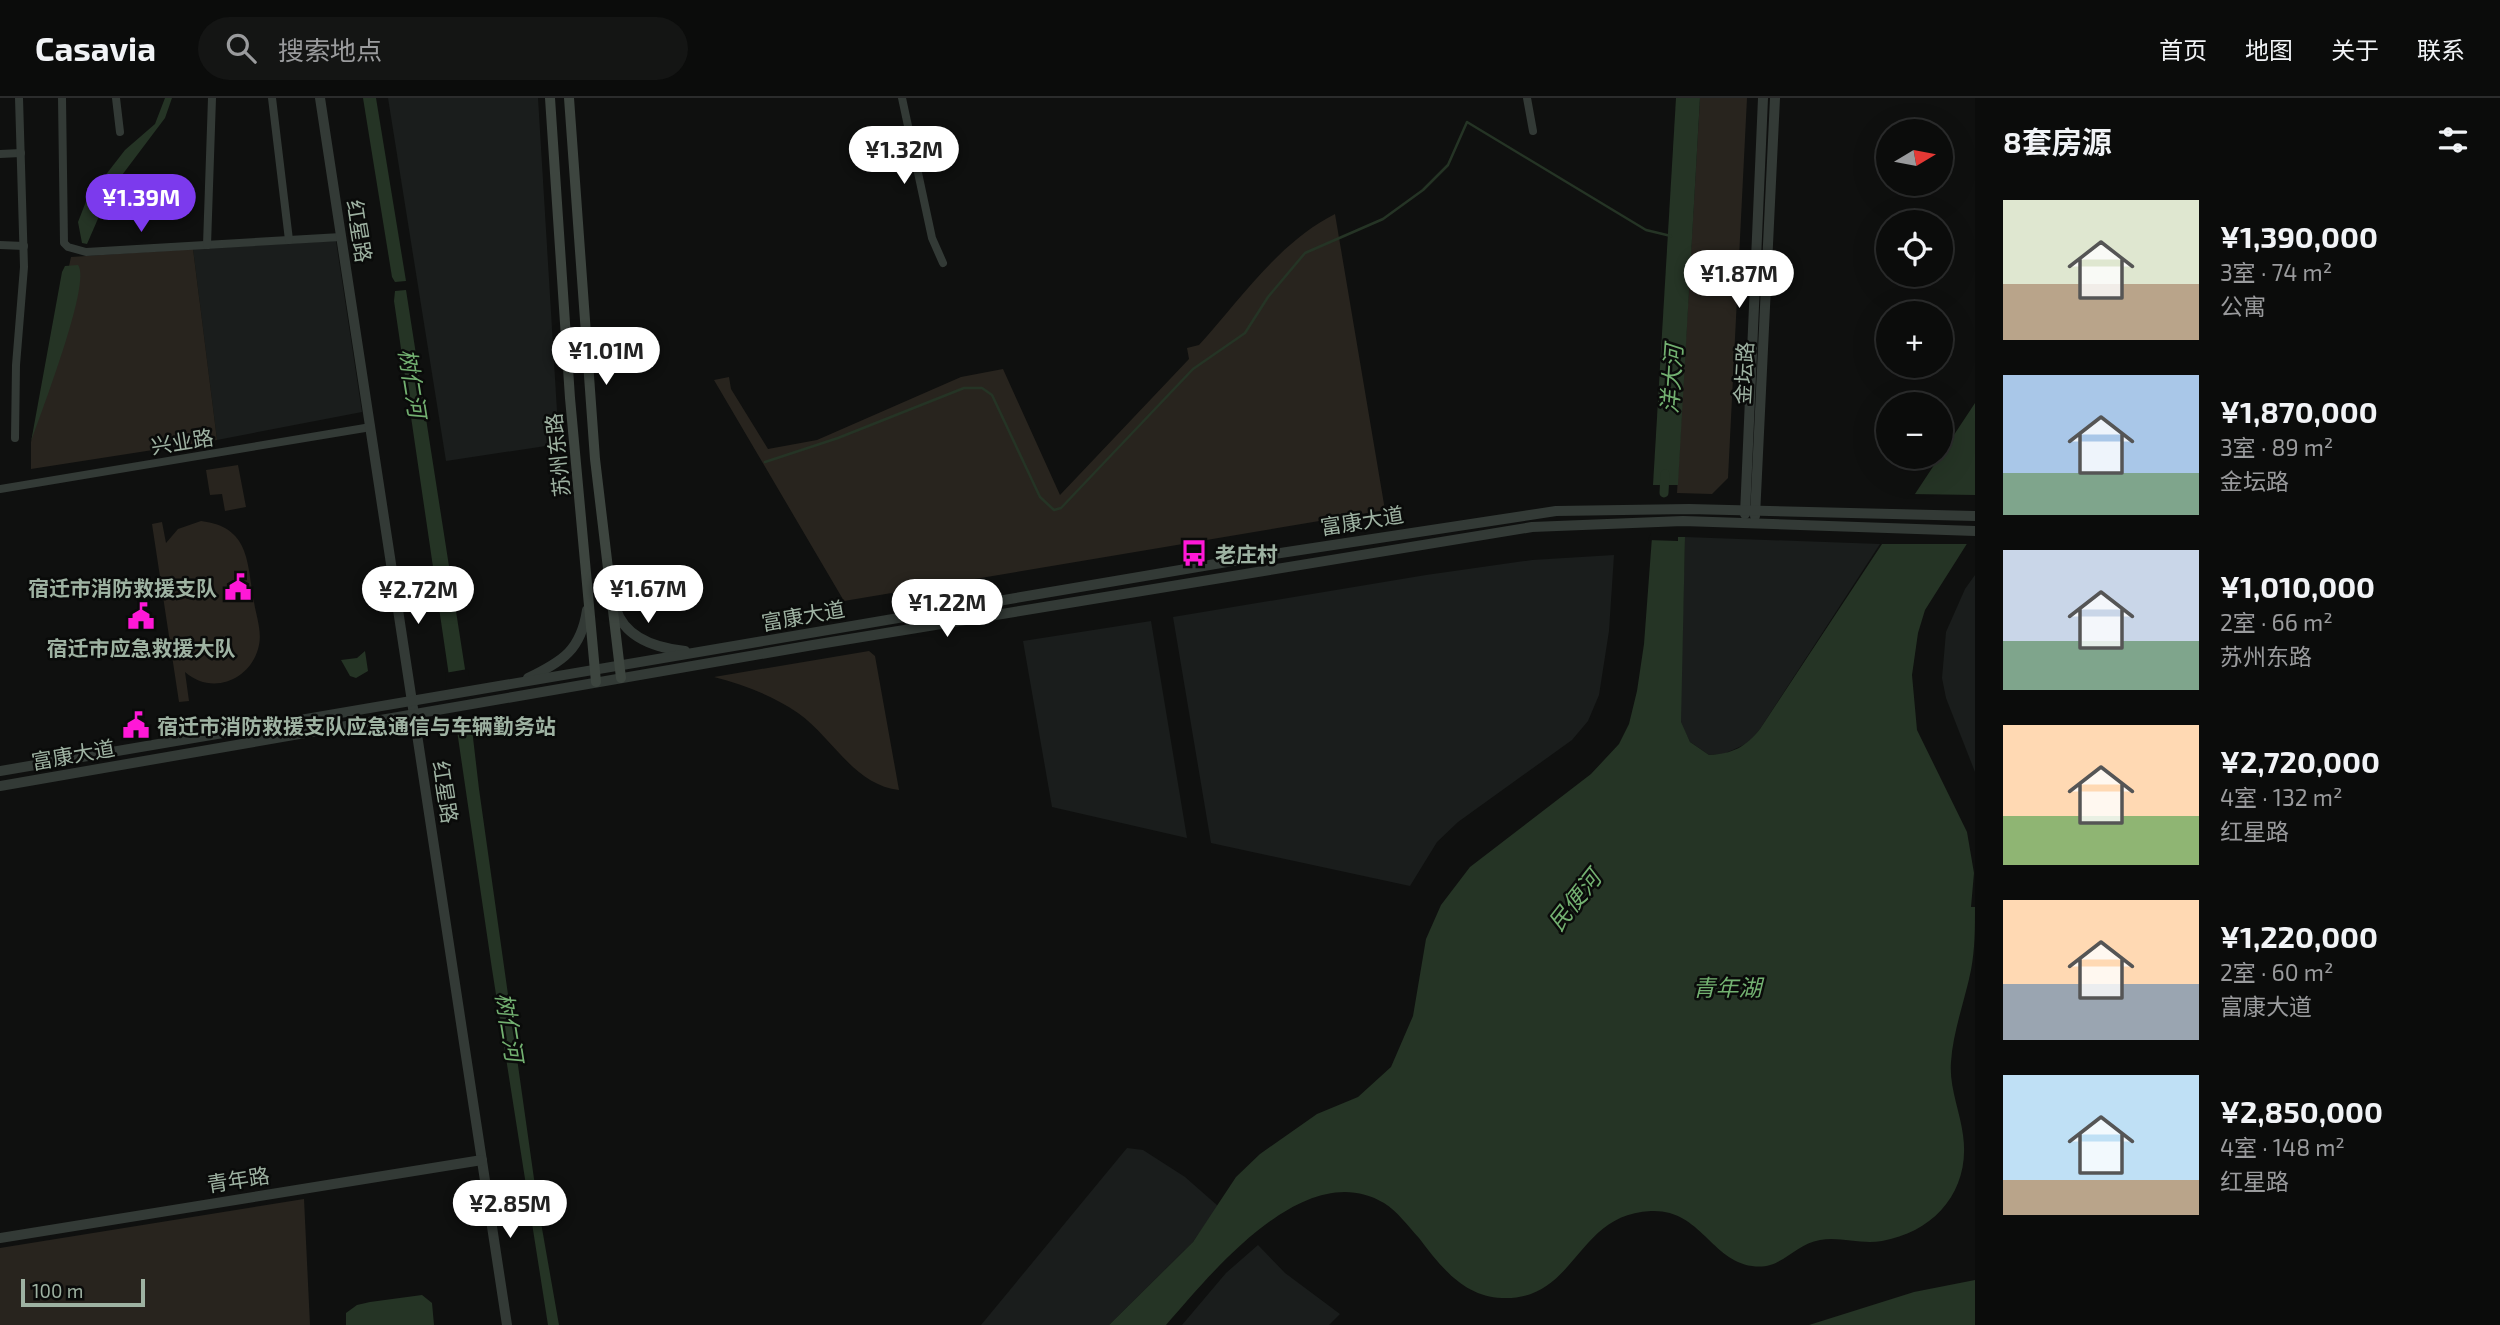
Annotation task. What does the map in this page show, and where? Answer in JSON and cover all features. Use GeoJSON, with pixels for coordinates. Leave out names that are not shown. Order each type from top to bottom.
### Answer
{"type":"FeatureCollection","features":[{"type":"Feature","properties":{"kind":"main road","name":"苏州东路"},"geometry":{"type":"LineString","coordinates":[[550,98],[570,398],[590,588],[596,682]]}},
{"type":"Feature","properties":{"kind":"main road","name":"苏州东路"},"geometry":{"type":"LineString","coordinates":[[569,98],[595,458],[621,678]]}},
{"type":"Feature","properties":{"kind":"street"},"geometry":{"type":"LineString","coordinates":[[15,438],[16,365],[24,246],[19,98]]}},
{"type":"Feature","properties":{"kind":"street"},"geometry":{"type":"LineString","coordinates":[[62,98],[64,243],[68,247],[86,251],[341,237]]}},
{"type":"Feature","properties":{"kind":"street"},"geometry":{"type":"LineString","coordinates":[[116,98],[120,132]]}},
{"type":"Feature","properties":{"kind":"street"},"geometry":{"type":"LineString","coordinates":[[207,244],[212,98]]}},
{"type":"Feature","properties":{"kind":"street"},"geometry":{"type":"LineString","coordinates":[[272,98],[289,240]]}},
{"type":"Feature","properties":{"kind":"street","name":"红星路"},"geometry":{"type":"LineString","coordinates":[[320,98],[507,1325]]}},
{"type":"Feature","properties":{"kind":"street"},"geometry":{"type":"LineString","coordinates":[[902,98],[932,238],[943,263]]}},
{"type":"Feature","properties":{"kind":"street"},"geometry":{"type":"LineString","coordinates":[[1527,98],[1533,131]]}},
{"type":"Feature","properties":{"kind":"street","name":"金坛路"},"geometry":{"type":"LineString","coordinates":[[1751,510],[1763,98]]}},
{"type":"Feature","properties":{"kind":"street","name":"金坛路"},"geometry":{"type":"LineString","coordinates":[[1750,524],[1775,98]]}},
{"type":"Feature","properties":{"kind":"street"},"geometry":{"type":"LineString","coordinates":[[0,154],[21,153]]}},
{"type":"Feature","properties":{"kind":"street"},"geometry":{"type":"LineString","coordinates":[[0,245],[24,246]]}},
{"type":"Feature","properties":{"kind":"street","name":"兴业路"},"geometry":{"type":"LineString","coordinates":[[0,489],[371,427]]}},
{"type":"Feature","properties":{"kind":"street","name":"富康大道"},"geometry":{"type":"LineString","coordinates":[[0,771],[1179,570],[1556,511],[1751,510],[1975,516]]}},
{"type":"Feature","properties":{"kind":"street"},"geometry":{"type":"LineString","coordinates":[[1811,526],[1812,512]]}},
{"type":"Feature","properties":{"kind":"street","name":"富康大道"},"geometry":{"type":"LineString","coordinates":[[0,786],[596,682],[1532,527],[1683,521],[1974,531]]}},
{"type":"Feature","properties":{"kind":"street"},"geometry":{"type":"LineString","coordinates":[[1179,570],[1182,586]]}},
{"type":"Feature","properties":{"kind":"street"},"geometry":{"type":"LineString","coordinates":[[1104,583],[1107,598]]}},
{"type":"Feature","properties":{"kind":"street"},"geometry":{"type":"LineString","coordinates":[[610,586],[619,620],[635,635],[656,646],[698,652],[703,664]]}},
{"type":"Feature","properties":{"kind":"street"},"geometry":{"type":"LineString","coordinates":[[516,684],[546,669],[576,647],[585,625],[590,588]]}},
{"type":"Feature","properties":{"kind":"street","name":"青年路"},"geometry":{"type":"LineString","coordinates":[[0,1238],[482,1160]]}},
{"type":"Feature","properties":{"kind":"shaded area"},"geometry":{"type":"Polygon","coordinates":[[[388,98],[538,98],[559,444],[446,461],[388,98]]]}},
{"type":"Feature","properties":{"kind":"shaded area"},"geometry":{"type":"Polygon","coordinates":[[[1700,98],[1747,98],[1728,478],[1712,494],[1677,493],[1700,98]]]}},
{"type":"Feature","properties":{"kind":"shaded area"},"geometry":{"type":"Polygon","coordinates":[[[1335,214],[1385,510],[844,601],[714,380],[729,377],[731,389],[768,449],[817,440],[961,377],[1003,369],[1060,495],[1189,359],[1187,348],[1199,345],[1278,256],[1315,226],[1335,214]]]}},
{"type":"Feature","properties":{"kind":"shaded area"},"geometry":{"type":"Polygon","coordinates":[[[336,241],[362,412],[217,440],[193,249],[336,241]]]}},
{"type":"Feature","properties":{"kind":"shaded area"},"geometry":{"type":"Polygon","coordinates":[[[193,249],[217,440],[31,469],[31,442],[71,257],[193,249]]]}},
{"type":"Feature","properties":{"kind":"shaded area"},"geometry":{"type":"Polygon","coordinates":[[[238,465],[246,507],[225,511],[222,494],[210,495],[206,470],[238,465]]]}},
{"type":"Feature","properties":{"kind":"shaded area"},"geometry":{"type":"Polygon","coordinates":[[[201,521],[229,531],[243,549],[250,573],[260,640],[255,657],[248,667],[230,681],[207,683],[185,672],[189,701],[179,702],[152,524],[162,522],[166,543],[178,529],[201,521]]]}},
{"type":"Feature","properties":{"kind":"shaded area"},"geometry":{"type":"Polygon","coordinates":[[[1685,537],[1880,544],[1760,729],[1750,742],[1724,754],[1709,755],[1690,742],[1680,722],[1685,537]]]}},
{"type":"Feature","properties":{"kind":"shaded area"},"geometry":{"type":"Polygon","coordinates":[[[1614,555],[1609,631],[1599,695],[1588,721],[1572,740],[1458,822],[1437,842],[1410,886],[1211,843],[1173,617],[1532,560],[1614,555]]]}},
{"type":"Feature","properties":{"kind":"shaded area"},"geometry":{"type":"Polygon","coordinates":[[[1975,575],[1975,772],[1946,698],[1942,678],[1946,632],[1965,589],[1975,575]]]}},
{"type":"Feature","properties":{"kind":"shaded area"},"geometry":{"type":"Polygon","coordinates":[[[1151,621],[1187,838],[1052,807],[1023,641],[1151,621]]]}},
{"type":"Feature","properties":{"kind":"shaded area"},"geometry":{"type":"Polygon","coordinates":[[[869,651],[875,656],[899,790],[883,786],[856,770],[798,713],[758,691],[714,677],[869,651]]]}},
{"type":"Feature","properties":{"kind":"shaded area"},"geometry":{"type":"Polygon","coordinates":[[[1127,1148],[1143,1150],[1185,1177],[1218,1206],[1193,1242],[1109,1325],[981,1325],[1127,1148]]]}},
{"type":"Feature","properties":{"kind":"shaded area"},"geometry":{"type":"Polygon","coordinates":[[[304,1199],[310,1325],[0,1325],[0,1248],[304,1199]]]}},
{"type":"Feature","properties":{"kind":"shaded area"},"geometry":{"type":"Polygon","coordinates":[[[1258,1245],[1285,1273],[1340,1314],[1329,1325],[1182,1325],[1226,1273],[1258,1245]]]}},
{"type":"Feature","properties":{"kind":"water"},"geometry":{"type":"Polygon","coordinates":[[[165,98],[172,98],[165,118],[110,191],[87,244],[82,243],[78,222],[87,199],[125,150],[155,124],[165,98]]]}},
{"type":"Feature","properties":{"kind":"water"},"geometry":{"type":"Polygon","coordinates":[[[363,98],[376,98],[406,281],[395,282],[392,277],[363,98]]]}},
{"type":"Feature","properties":{"kind":"water"},"geometry":{"type":"Polygon","coordinates":[[[1676,98],[1700,98],[1678,485],[1653,485],[1676,98]]]}},
{"type":"Feature","properties":{"kind":"water"},"geometry":{"type":"Polygon","coordinates":[[[78,265],[78,296],[72,321],[31,442],[62,272],[65,266],[78,265]]]}},
{"type":"Feature","properties":{"kind":"water","name":"树仁河"},"geometry":{"type":"Polygon","coordinates":[[[406,290],[465,669],[479,789],[537,1200],[559,1325],[548,1325],[492,969],[394,301],[395,291],[406,290]]]}},
{"type":"Feature","properties":{"kind":"water","name":"青年湖"},"geometry":{"type":"Polygon","coordinates":[[[1975,403],[1975,531],[1925,610],[1918,633],[1912,675],[1917,730],[1967,832],[1974,873],[1971,907],[1975,907],[1973,954],[1951,1062],[1964,1155],[1955,1190],[1933,1218],[1901,1236],[1874,1242],[1820,1240],[1802,1246],[1771,1265],[1752,1266],[1726,1255],[1682,1218],[1651,1211],[1626,1216],[1606,1226],[1562,1273],[1546,1286],[1527,1295],[1502,1298],[1476,1292],[1454,1278],[1403,1219],[1384,1203],[1354,1192],[1323,1195],[1292,1207],[1262,1227],[1233,1252],[1166,1325],[1109,1325],[1193,1242],[1236,1177],[1260,1154],[1317,1114],[1358,1097],[1391,1067],[1413,1016],[1426,939],[1441,905],[1470,867],[1591,774],[1619,744],[1629,724],[1637,691],[1644,644],[1652,537],[1685,537],[1681,722],[1690,742],[1709,755],[1732,751],[1744,745],[1760,729],[1931,469],[1953,469],[1953,436],[1975,403]]]}},
{"type":"Feature","properties":{"kind":"water"},"geometry":{"type":"Polygon","coordinates":[[[365,651],[368,671],[356,678],[350,676],[341,660],[357,658],[365,651]]]}},
{"type":"Feature","properties":{"kind":"water"},"geometry":{"type":"Polygon","coordinates":[[[1975,1280],[1975,1325],[1809,1325],[1914,1292],[1975,1280]]]}},
{"type":"Feature","properties":{"kind":"water"},"geometry":{"type":"Polygon","coordinates":[[[422,1295],[432,1303],[434,1325],[346,1325],[346,1313],[357,1305],[422,1295]]]}},
{"type":"Feature","properties":{"kind":"pier"},"geometry":{"type":"Polygon","coordinates":[[[1910,494],[1975,495],[1975,537],[1970,544],[1880,544],[1910,494]]]}},
{"type":"Feature","properties":{"kind":"pier"},"geometry":{"type":"Polygon","coordinates":[[[1651,533],[1678,533],[1678,541],[1648,540],[1651,533]]]}},
{"type":"Feature","properties":{"kind":"pier"},"geometry":{"type":"Polygon","coordinates":[[[468,669],[475,723],[452,727],[445,673],[468,669]]]}},
{"type":"Feature","properties":{"kind":"waterway"},"geometry":{"type":"LineString","coordinates":[[765,462],[838,438],[964,388],[982,388],[992,395],[1040,497],[1054,510],[1061,508],[1193,369],[1245,333],[1268,297],[1305,253],[1383,219],[1423,190],[1448,165],[1467,122],[1646,230],[1671,236]]}},
{"type":"Feature","properties":{"kind":"waterway","name":"洋大河"},"geometry":{"type":"LineString","coordinates":[[1664,493],[1665,474]]}},
{"type":"Feature","properties":{"kind":"place","name":"老庄村"},"geometry":{"type":"Point","coordinates":[1194,553]}},
{"type":"Feature","properties":{"kind":"place","name":"宿迁市消防救援支队"},"geometry":{"type":"Point","coordinates":[238,587]}},
{"type":"Feature","properties":{"kind":"place","name":"宿迁市应急救援大队"},"geometry":{"type":"Point","coordinates":[141,616]}},
{"type":"Feature","properties":{"kind":"place","name":"宿迁市消防救援支队应急通信与车辆勤务站"},"geometry":{"type":"Point","coordinates":[136,725]}},
{"type":"Feature","properties":{"kind":"water label","name":"民便河"},"geometry":{"type":"Point","coordinates":[1574,900]}}]}
